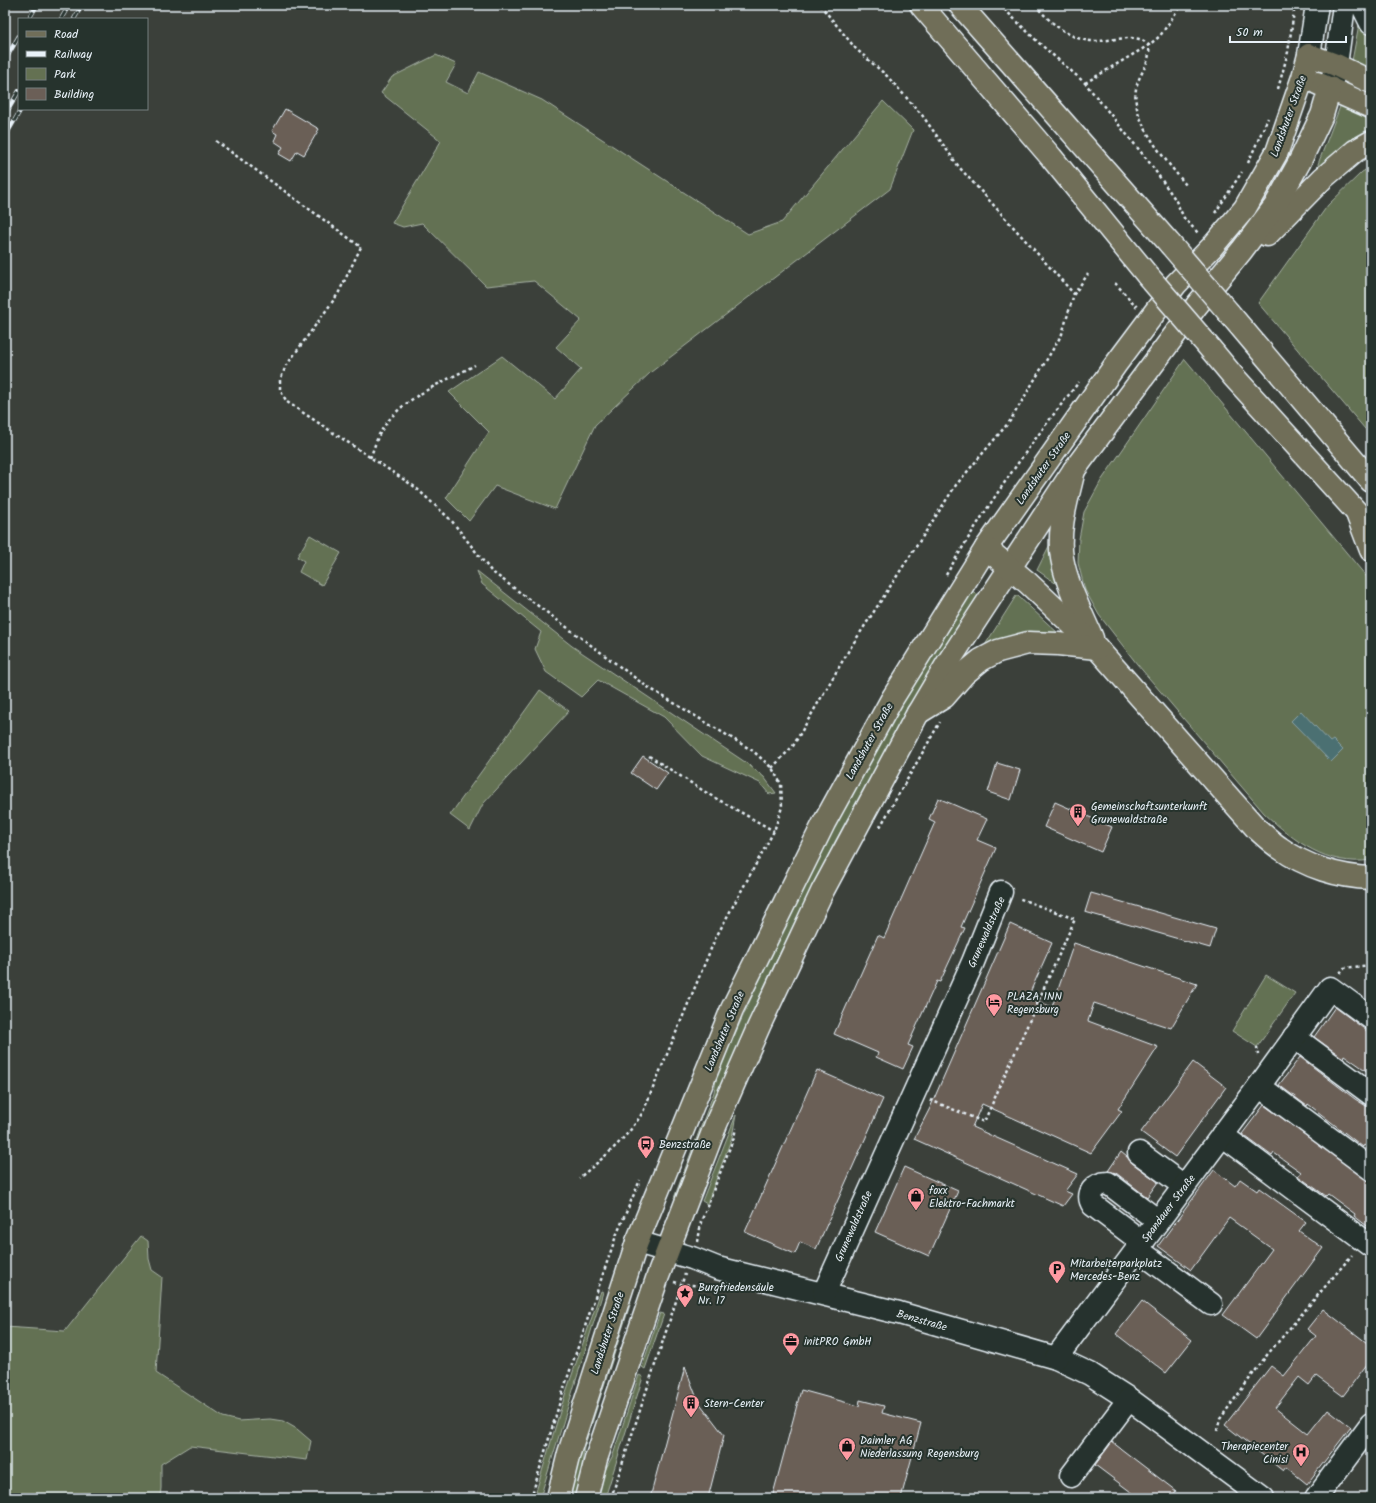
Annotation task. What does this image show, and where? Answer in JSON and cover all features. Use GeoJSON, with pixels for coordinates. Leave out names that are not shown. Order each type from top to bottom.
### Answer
{"type":"FeatureCollection","features":[{"type":"Feature","properties":{"kind":"main road"},"geometry":{"type":"LineString","coordinates":[[921,5],[1051,157],[1202,340],[1371,528]]}},
{"type":"Feature","properties":{"kind":"main road"},"geometry":{"type":"LineString","coordinates":[[960,5],[1266,355],[1371,481]]}},
{"type":"Feature","properties":{"kind":"main road"},"geometry":{"type":"LineString","coordinates":[[1308,55],[1336,65],[1371,82]]}},
{"type":"Feature","properties":{"kind":"main road","name":"Landshuter Straße"},"geometry":{"type":"LineString","coordinates":[[558,1498],[569,1453],[636,1242],[732,1009],[824,823],[892,699],[986,548],[1116,364],[1176,284],[1212,247],[1245,208],[1277,152],[1303,77],[1308,55]]}},
{"type":"Feature","properties":{"kind":"main road"},"geometry":{"type":"LineString","coordinates":[[1303,77],[1371,107]]}},
{"type":"Feature","properties":{"kind":"main road"},"geometry":{"type":"LineString","coordinates":[[586,1498],[598,1452],[656,1282],[716,1124],[759,1026],[822,892],[946,664],[1074,470],[1197,305],[1242,250],[1275,206],[1300,163],[1322,115],[1330,88]]}},
{"type":"Feature","properties":{"kind":"main road"},"geometry":{"type":"LineString","coordinates":[[1197,305],[1232,275],[1269,233],[1323,178],[1355,151],[1371,142]]}},
{"type":"Feature","properties":{"kind":"main road"},"geometry":{"type":"LineString","coordinates":[[1266,355],[1289,365],[1371,459]]}},
{"type":"Feature","properties":{"kind":"main road"},"geometry":{"type":"LineString","coordinates":[[1074,470],[1063,518],[1062,557],[1072,591],[1097,648]]}},
{"type":"Feature","properties":{"kind":"main road"},"geometry":{"type":"LineString","coordinates":[[1356,511],[1371,550]]}},
{"type":"Feature","properties":{"kind":"main road"},"geometry":{"type":"LineString","coordinates":[[986,548],[1028,583],[1097,648],[1256,828],[1280,848],[1327,871],[1366,875]]}},
{"type":"Feature","properties":{"kind":"main road"},"geometry":{"type":"LineString","coordinates":[[918,713],[944,697],[964,674],[981,660],[998,651],[1028,643],[1097,648]]}},
{"type":"Feature","properties":{"kind":"street"},"geometry":{"type":"LineString","coordinates":[[1308,55],[1317,5]]}},
{"type":"Feature","properties":{"kind":"street"},"geometry":{"type":"LineString","coordinates":[[1330,88],[1336,65],[1344,5]]}},
{"type":"Feature","properties":{"kind":"street"},"geometry":{"type":"LineString","coordinates":[[1362,5],[1371,23]]}},
{"type":"Feature","properties":{"kind":"street","name":"Grunewaldstraße"},"geometry":{"type":"LineString","coordinates":[[824,1293],[973,962],[1001,892]]}},
{"type":"Feature","properties":{"kind":"street"},"geometry":{"type":"LineString","coordinates":[[1330,988],[1371,1018]]}},
{"type":"Feature","properties":{"kind":"street","name":"Spandauer Straße"},"geometry":{"type":"LineString","coordinates":[[1056,1358],[1259,1086],[1330,988]]}},
{"type":"Feature","properties":{"kind":"street"},"geometry":{"type":"LineString","coordinates":[[1294,1037],[1371,1094]]}},
{"type":"Feature","properties":{"kind":"street"},"geometry":{"type":"LineString","coordinates":[[1259,1086],[1371,1168]]}},
{"type":"Feature","properties":{"kind":"street"},"geometry":{"type":"LineString","coordinates":[[1222,1135],[1368,1243]]}},
{"type":"Feature","properties":{"kind":"street"},"geometry":{"type":"LineString","coordinates":[[1139,1153],[1184,1186]]}},
{"type":"Feature","properties":{"kind":"street"},"geometry":{"type":"LineString","coordinates":[[1158,1221],[1108,1183],[1101,1183],[1097,1185],[1090,1196],[1089,1201],[1093,1206],[1211,1304]]}},
{"type":"Feature","properties":{"kind":"street","name":"Benzstraße"},"geometry":{"type":"LineString","coordinates":[[636,1242],[692,1258],[717,1268],[824,1293],[1056,1358],[1090,1374],[1129,1399],[1263,1498]]}},
{"type":"Feature","properties":{"kind":"street"},"geometry":{"type":"LineString","coordinates":[[1071,1476],[1129,1399]]}},
{"type":"Feature","properties":{"kind":"street"},"geometry":{"type":"LineString","coordinates":[[1316,1498],[1371,1424]]}},
{"type":"Feature","properties":{"kind":"path"},"geometry":{"type":"LineString","coordinates":[[820,5],[856,49],[887,76],[922,115],[959,167],[1074,294]]}},
{"type":"Feature","properties":{"kind":"path"},"geometry":{"type":"LineString","coordinates":[[1000,5],[1039,43],[1085,83],[1149,162],[1175,199],[1184,218],[1200,234]]}},
{"type":"Feature","properties":{"kind":"path"},"geometry":{"type":"LineString","coordinates":[[1035,5],[1043,15],[1064,31],[1086,40],[1132,38],[1141,40],[1149,45]]}},
{"type":"Feature","properties":{"kind":"path"},"geometry":{"type":"LineString","coordinates":[[1085,83],[1149,45],[1160,36],[1171,22],[1181,5]]}},
{"type":"Feature","properties":{"kind":"path"},"geometry":{"type":"LineString","coordinates":[[1149,45],[1150,56],[1136,89],[1136,105],[1147,133],[1167,162],[1186,185]]}},
{"type":"Feature","properties":{"kind":"path"},"geometry":{"type":"LineString","coordinates":[[216,141],[361,247],[338,294],[286,366],[280,380],[280,390],[287,402],[415,487],[451,520],[491,571],[646,686],[753,751],[772,768],[781,784],[782,807],[774,831],[715,938],[643,1112],[633,1128],[618,1144],[579,1178]]}},
{"type":"Feature","properties":{"kind":"path"},"geometry":{"type":"LineString","coordinates":[[772,768],[793,746],[849,650],[956,485],[1010,421],[1062,334],[1074,294],[1088,274]]}},
{"type":"Feature","properties":{"kind":"path"},"geometry":{"type":"LineString","coordinates":[[1115,283],[1138,307]]}},
{"type":"Feature","properties":{"kind":"path"},"geometry":{"type":"LineString","coordinates":[[370,458],[378,437],[387,423],[399,410],[415,397],[475,366]]}},
{"type":"Feature","properties":{"kind":"path"},"geometry":{"type":"LineString","coordinates":[[879,828],[942,719]]}},
{"type":"Feature","properties":{"kind":"path"},"geometry":{"type":"LineString","coordinates":[[649,756],[710,795],[774,831]]}},
{"type":"Feature","properties":{"kind":"path","name":"Grunewaldstraße"},"geometry":{"type":"LineString","coordinates":[[913,1094],[984,1122],[1075,919],[1001,892]]}},
{"type":"Feature","properties":{"kind":"path"},"geometry":{"type":"LineString","coordinates":[[1330,988],[1344,968],[1371,965]]}},
{"type":"Feature","properties":{"kind":"path"},"geometry":{"type":"LineString","coordinates":[[612,1498],[681,1284],[700,1238],[699,1230],[701,1222],[734,1137],[737,1123]]}},
{"type":"Feature","properties":{"kind":"path"},"geometry":{"type":"LineString","coordinates":[[531,1498],[566,1385],[616,1236],[627,1211]]}},
{"type":"Feature","properties":{"kind":"path"},"geometry":{"type":"LineString","coordinates":[[1217,1431],[1220,1419],[1267,1355],[1368,1243]]}},
{"type":"Feature","properties":{"kind":"green space"},"geometry":{"type":"Polygon","coordinates":[[[1359,24],[1371,40],[1371,71],[1352,61],[1359,24]]]}},
{"type":"Feature","properties":{"kind":"green space"},"geometry":{"type":"Polygon","coordinates":[[[436,55],[456,64],[446,82],[468,93],[479,72],[542,100],[748,234],[782,222],[883,101],[913,130],[890,189],[651,372],[595,425],[555,509],[495,486],[469,521],[446,498],[489,432],[449,392],[502,356],[555,399],[581,369],[556,347],[581,320],[534,281],[486,286],[422,223],[403,227],[392,223],[441,141],[381,93],[392,77],[436,55]]]}},
{"type":"Feature","properties":{"kind":"green space"},"geometry":{"type":"Polygon","coordinates":[[[1341,104],[1371,119],[1371,133],[1319,170],[1318,164],[1341,104]]]}},
{"type":"Feature","properties":{"kind":"green space"},"geometry":{"type":"Polygon","coordinates":[[[1371,167],[1371,436],[1258,303],[1328,205],[1362,172],[1371,167]]]}},
{"type":"Feature","properties":{"kind":"green space"},"geometry":{"type":"Polygon","coordinates":[[[1185,359],[1371,582],[1371,860],[1340,860],[1312,850],[1287,833],[1264,813],[1137,664],[1099,615],[1085,590],[1078,563],[1079,539],[1084,512],[1101,481],[1185,359]]]}},
{"type":"Feature","properties":{"kind":"green space"},"geometry":{"type":"Polygon","coordinates":[[[310,535],[341,553],[322,585],[299,572],[304,561],[297,557],[310,535]]]}},
{"type":"Feature","properties":{"kind":"green space"},"geometry":{"type":"Polygon","coordinates":[[[1050,544],[1053,544],[1058,585],[1037,570],[1050,544]]]}},
{"type":"Feature","properties":{"kind":"green space"},"geometry":{"type":"Polygon","coordinates":[[[477,571],[572,646],[745,762],[764,777],[776,793],[769,794],[760,783],[702,756],[664,717],[598,680],[581,697],[546,672],[535,649],[541,632],[482,584],[477,571]]]}},
{"type":"Feature","properties":{"kind":"green space"},"geometry":{"type":"Polygon","coordinates":[[[972,591],[979,595],[929,675],[882,756],[836,839],[794,924],[747,1026],[676,1199],[674,1198],[714,1092],[717,1074],[775,945],[823,848],[908,692],[972,591]]]}},
{"type":"Feature","properties":{"kind":"green space"},"geometry":{"type":"Polygon","coordinates":[[[1016,596],[1018,596],[1059,634],[985,648],[985,645],[1016,596]]]}},
{"type":"Feature","properties":{"kind":"green space"},"geometry":{"type":"Polygon","coordinates":[[[540,690],[569,711],[483,804],[470,830],[450,815],[540,690]]]}},
{"type":"Feature","properties":{"kind":"green space"},"geometry":{"type":"Polygon","coordinates":[[[1266,975],[1295,993],[1257,1047],[1232,1031],[1266,975]]]}},
{"type":"Feature","properties":{"kind":"green space"},"geometry":{"type":"Polygon","coordinates":[[[736,1115],[732,1137],[707,1204],[702,1201],[736,1115]]]}},
{"type":"Feature","properties":{"kind":"green space"},"geometry":{"type":"Polygon","coordinates":[[[141,1236],[148,1241],[149,1259],[152,1270],[162,1277],[156,1373],[223,1417],[239,1421],[270,1419],[283,1421],[297,1429],[311,1441],[307,1460],[190,1446],[161,1464],[160,1498],[5,1498],[5,1327],[65,1331],[141,1236]]]}},
{"type":"Feature","properties":{"kind":"green space"},"geometry":{"type":"Polygon","coordinates":[[[601,1291],[603,1292],[540,1498],[534,1498],[565,1395],[601,1291]]]}},
{"type":"Feature","properties":{"kind":"green space"},"geometry":{"type":"Polygon","coordinates":[[[627,1301],[631,1302],[584,1448],[581,1475],[575,1498],[565,1498],[627,1301]]]}},
{"type":"Feature","properties":{"kind":"green space"},"geometry":{"type":"Polygon","coordinates":[[[660,1313],[664,1314],[645,1369],[642,1367],[660,1313]]]}},
{"type":"Feature","properties":{"kind":"green space"},"geometry":{"type":"Polygon","coordinates":[[[639,1375],[643,1377],[605,1498],[593,1498],[597,1486],[613,1455],[639,1375]]]}},
{"type":"Feature","properties":{"kind":"water"},"geometry":{"type":"Polygon","coordinates":[[[1301,711],[1330,742],[1333,740],[1343,750],[1331,762],[1291,721],[1301,711]]]}},
{"type":"Feature","properties":{"kind":"building"},"geometry":{"type":"Polygon","coordinates":[[[285,109],[319,129],[304,155],[297,151],[291,161],[279,154],[283,147],[274,141],[277,134],[272,131],[285,109]]]}},
{"type":"Feature","properties":{"kind":"building"},"geometry":{"type":"Polygon","coordinates":[[[643,756],[668,773],[656,790],[631,773],[643,756]]]}},
{"type":"Feature","properties":{"kind":"building"},"geometry":{"type":"Polygon","coordinates":[[[997,763],[1020,770],[1011,800],[988,792],[997,763]]]}},
{"type":"Feature","properties":{"kind":"building"},"geometry":{"type":"Polygon","coordinates":[[[938,798],[987,819],[977,840],[996,848],[961,927],[965,928],[940,982],[937,981],[908,1045],[913,1047],[903,1069],[876,1057],[878,1053],[834,1034],[878,935],[884,938],[935,822],[929,819],[938,798]]]}},
{"type":"Feature","properties":{"kind":"building","name":"Gemeinschaftsunterkunft Grunewaldstraße"},"geometry":{"type":"Polygon","coordinates":[[[1055,802],[1112,827],[1101,852],[1044,827],[1055,802]]]}},
{"type":"Feature","properties":{"kind":"building"},"geometry":{"type":"Polygon","coordinates":[[[1091,893],[1216,929],[1210,948],[1085,912],[1091,893]]]}},
{"type":"Feature","properties":{"kind":"building"},"geometry":{"type":"Polygon","coordinates":[[[1010,924],[1052,943],[1028,997],[1052,1007],[1074,943],[1197,984],[1171,1028],[1094,1003],[1088,1021],[1158,1047],[1118,1109],[1122,1111],[1091,1153],[982,1104],[972,1127],[1078,1174],[1065,1191],[1072,1194],[1063,1206],[914,1139],[930,1108],[1010,924]]]}},
{"type":"Feature","properties":{"kind":"building"},"geometry":{"type":"Polygon","coordinates":[[[1335,1007],[1371,1034],[1371,1074],[1344,1055],[1343,1058],[1314,1037],[1335,1007]]]}},
{"type":"Feature","properties":{"kind":"building"},"geometry":{"type":"Polygon","coordinates":[[[1300,1057],[1355,1099],[1371,1109],[1371,1150],[1364,1145],[1363,1147],[1308,1104],[1307,1106],[1279,1085],[1300,1057]]]}},
{"type":"Feature","properties":{"kind":"building"},"geometry":{"type":"Polygon","coordinates":[[[1193,1062],[1226,1087],[1175,1157],[1141,1132],[1193,1062]]]}},
{"type":"Feature","properties":{"kind":"building"},"geometry":{"type":"Polygon","coordinates":[[[817,1070],[883,1099],[816,1249],[800,1242],[795,1254],[745,1232],[817,1070]]]}},
{"type":"Feature","properties":{"kind":"building"},"geometry":{"type":"Polygon","coordinates":[[[1264,1105],[1371,1183],[1371,1229],[1354,1216],[1355,1214],[1328,1194],[1326,1196],[1298,1176],[1301,1172],[1274,1153],[1272,1156],[1242,1134],[1264,1105]]]}},
{"type":"Feature","properties":{"kind":"building"},"geometry":{"type":"Polygon","coordinates":[[[1121,1152],[1132,1163],[1158,1182],[1147,1197],[1116,1173],[1108,1171],[1121,1152]]]}},
{"type":"Feature","properties":{"kind":"building","name":"foxx Elektro-Fachmarkt"},"geometry":{"type":"Polygon","coordinates":[[[904,1167],[958,1191],[929,1256],[875,1232],[904,1167]]]}},
{"type":"Feature","properties":{"kind":"building"},"geometry":{"type":"Polygon","coordinates":[[[1214,1170],[1235,1186],[1240,1179],[1257,1191],[1259,1188],[1306,1222],[1299,1231],[1323,1248],[1256,1339],[1223,1315],[1272,1249],[1229,1218],[1191,1270],[1158,1246],[1214,1170]]]}},
{"type":"Feature","properties":{"kind":"building"},"geometry":{"type":"Polygon","coordinates":[[[1142,1301],[1192,1340],[1166,1373],[1116,1334],[1142,1301]]]}},
{"type":"Feature","properties":{"kind":"building"},"geometry":{"type":"Polygon","coordinates":[[[1323,1309],[1371,1346],[1371,1359],[1343,1396],[1316,1376],[1309,1385],[1299,1377],[1275,1408],[1308,1434],[1328,1409],[1351,1427],[1307,1484],[1286,1467],[1283,1471],[1225,1425],[1271,1366],[1284,1376],[1316,1336],[1307,1329],[1323,1309]]]}},
{"type":"Feature","properties":{"kind":"building","name":"Stern-Center"},"geometry":{"type":"Polygon","coordinates":[[[685,1367],[698,1401],[724,1435],[708,1498],[650,1498],[685,1367]]]}},
{"type":"Feature","properties":{"kind":"building","name":"Daimler AG Niederlassung Regensburg"},"geometry":{"type":"Polygon","coordinates":[[[801,1390],[859,1406],[860,1400],[884,1406],[882,1413],[921,1423],[901,1498],[772,1498],[801,1390]]]}},
{"type":"Feature","properties":{"kind":"building"},"geometry":{"type":"Polygon","coordinates":[[[1112,1442],[1176,1491],[1171,1498],[1139,1498],[1095,1465],[1112,1442]]]}},
{"type":"Feature","properties":{"kind":"railway"},"geometry":{"type":"LineString","coordinates":[[30,18],[37,5]]}},
{"type":"Feature","properties":{"kind":"railway"},"geometry":{"type":"LineString","coordinates":[[62,18],[69,5]]}},
{"type":"Feature","properties":{"kind":"railway"},"geometry":{"type":"LineString","coordinates":[[75,18],[82,5]]}},
{"type":"Feature","properties":{"kind":"railway"},"geometry":{"type":"LineString","coordinates":[[5,60],[18,38]]}},
{"type":"Feature","properties":{"kind":"railway"},"geometry":{"type":"LineString","coordinates":[[5,115],[18,93]]}},
{"type":"Feature","properties":{"kind":"railway"},"geometry":{"type":"LineString","coordinates":[[5,137],[20,110]]}},
{"type":"Feature","properties":{"kind":"place","name":"Gemeinschaftsunterkunft Grunewaldstraße"},"geometry":{"type":"Point","coordinates":[1078,827]}},
{"type":"Feature","properties":{"kind":"place","name":"PLAZA INN Regensburg"},"geometry":{"type":"Point","coordinates":[994,1017]}},
{"type":"Feature","properties":{"kind":"place","name":"Benzstraße"},"geometry":{"type":"Point","coordinates":[646,1159]}},
{"type":"Feature","properties":{"kind":"place","name":"foxx Elektro-Fachmarkt"},"geometry":{"type":"Point","coordinates":[916,1211]}},
{"type":"Feature","properties":{"kind":"place","name":"Mitarbeiterparkplatz Mercedes-Benz"},"geometry":{"type":"Point","coordinates":[1057,1284]}},
{"type":"Feature","properties":{"kind":"place","name":"Burgfriedensäule Nr. 17"},"geometry":{"type":"Point","coordinates":[685,1308]}},
{"type":"Feature","properties":{"kind":"place","name":"initPRO GmbH"},"geometry":{"type":"Point","coordinates":[791,1356]}},
{"type":"Feature","properties":{"kind":"place","name":"Stern-Center"},"geometry":{"type":"Point","coordinates":[691,1418]}},
{"type":"Feature","properties":{"kind":"place","name":"Daimler AG Niederlassung Regensburg"},"geometry":{"type":"Point","coordinates":[847,1461]}},
{"type":"Feature","properties":{"kind":"place","name":"Therapiecenter Cinisi"},"geometry":{"type":"Point","coordinates":[1301,1467]}}]}
